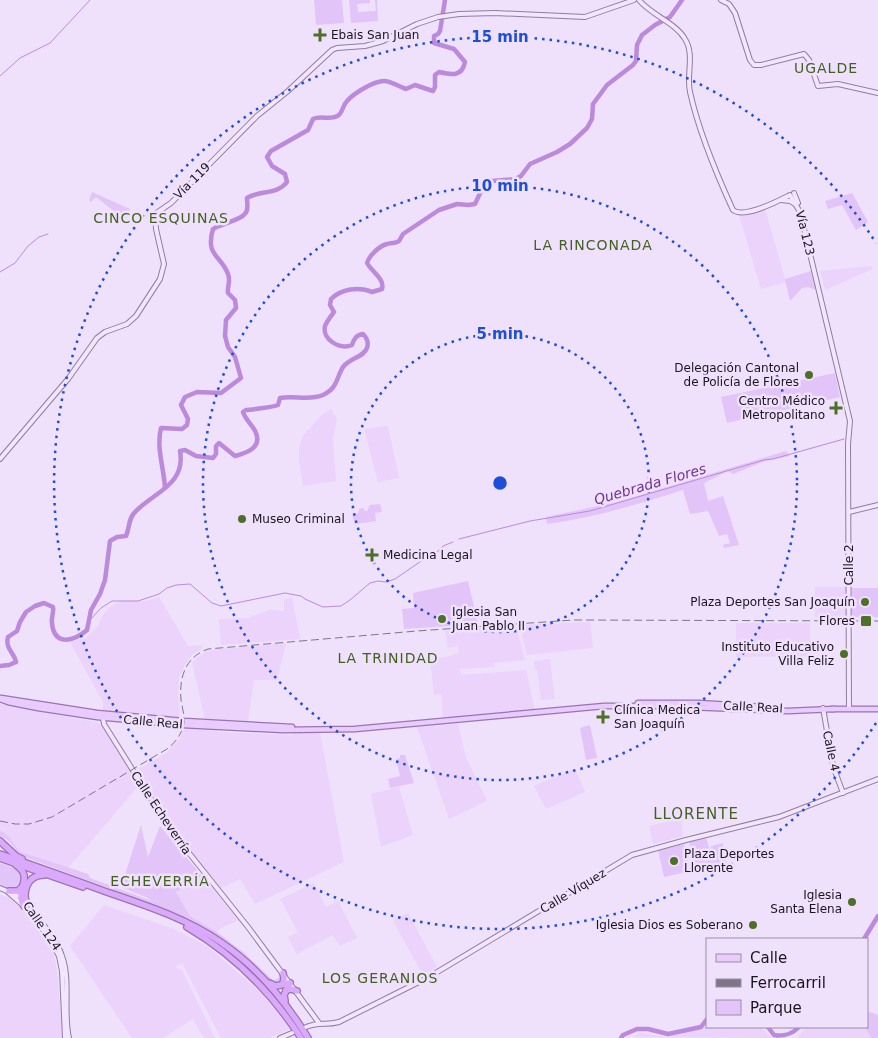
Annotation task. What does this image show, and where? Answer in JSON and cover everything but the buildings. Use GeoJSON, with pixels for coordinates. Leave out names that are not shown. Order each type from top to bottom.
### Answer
{"type":"FeatureCollection","features":[{"type":"Feature","properties":{"kind":"highway"},"geometry":{"type":"LineString","coordinates":[[0,840],[20,858],[69,880]]}},
{"type":"Feature","properties":{"kind":"highway"},"geometry":{"type":"LineString","coordinates":[[0,854],[147,908],[175,920],[200,935],[245,970],[277,1004],[301,1038]]}},
{"type":"Feature","properties":{"kind":"highway"},"geometry":{"type":"LineString","coordinates":[[0,859],[148,906],[183,921],[221,942],[272,985],[278,986],[290,983]]}},
{"type":"Feature","properties":{"kind":"highway"},"geometry":{"type":"LineString","coordinates":[[0,859],[20,868],[24,877],[26,906]]}},
{"type":"Feature","properties":{"kind":"highway"},"geometry":{"type":"LineString","coordinates":[[8,892],[18,891],[40,875],[69,880]]}},
{"type":"Feature","properties":{"kind":"highway"},"geometry":{"type":"LineString","coordinates":[[20,896],[25,886]]}},
{"type":"Feature","properties":{"kind":"highway"},"geometry":{"type":"LineString","coordinates":[[8,892],[20,896],[26,906]]}},
{"type":"Feature","properties":{"kind":"highway"},"geometry":{"type":"LineString","coordinates":[[249,966],[287,1005]]}},
{"type":"Feature","properties":{"kind":"highway"},"geometry":{"type":"LineString","coordinates":[[282,984],[283,973]]}},
{"type":"Feature","properties":{"kind":"highway"},"geometry":{"type":"LineString","coordinates":[[290,983],[283,998],[308,1038]]}},
{"type":"Feature","properties":{"kind":"highway"},"geometry":{"type":"LineString","coordinates":[[286,990],[296,991]]}},
{"type":"Feature","properties":{"kind":"main road","name":"Vía 119"},"geometry":{"type":"LineString","coordinates":[[0,459],[68,379],[97,338],[105,332],[131,321],[160,279],[164,264],[156,229],[155,214],[171,203],[256,116],[292,88],[328,52],[337,48],[366,46],[383,41],[414,25],[439,18],[495,13],[585,16],[634,0]]}},
{"type":"Feature","properties":{"kind":"main road","name":"Vía 123"},"geometry":{"type":"LineString","coordinates":[[639,0],[660,19],[681,34],[687,44],[690,55],[689,86],[691,95],[704,139],[733,210],[738,213],[744,213],[790,195],[799,208],[829,328],[846,411],[849,416],[849,512]]}},
{"type":"Feature","properties":{"kind":"main road"},"geometry":{"type":"LineString","coordinates":[[721,0],[732,7],[748,56],[754,65],[761,65],[804,54],[809,60],[818,86],[838,84],[878,93]]}},
{"type":"Feature","properties":{"kind":"main road"},"geometry":{"type":"LineString","coordinates":[[794,193],[799,208]]}},
{"type":"Feature","properties":{"kind":"main road"},"geometry":{"type":"LineString","coordinates":[[849,512],[878,505]]}},
{"type":"Feature","properties":{"kind":"main road","name":"Calle 2"},"geometry":{"type":"LineString","coordinates":[[849,512],[849,709]]}},
{"type":"Feature","properties":{"kind":"main road","name":"Calle Real"},"geometry":{"type":"LineString","coordinates":[[0,699],[38,708],[103,718],[265,730],[388,727],[659,702],[878,710]]}},
{"type":"Feature","properties":{"kind":"main road","name":"Calle Real"},"geometry":{"type":"LineString","coordinates":[[0,699],[97,713],[308,729]]}},
{"type":"Feature","properties":{"kind":"main road"},"geometry":{"type":"LineString","coordinates":[[32,703],[38,708],[52,707]]}},
{"type":"Feature","properties":{"kind":"main road"},"geometry":{"type":"LineString","coordinates":[[684,707],[698,703],[708,708],[709,706],[722,705]]}},
{"type":"Feature","properties":{"kind":"main road"},"geometry":{"type":"LineString","coordinates":[[727,708],[736,705],[752,710]]}},
{"type":"Feature","properties":{"kind":"main road","name":"Calle Real"},"geometry":{"type":"LineString","coordinates":[[611,706],[788,711],[823,709]]}},
{"type":"Feature","properties":{"kind":"main road","name":"Calle 4"},"geometry":{"type":"LineString","coordinates":[[823,709],[833,766],[843,793]]}},
{"type":"Feature","properties":{"kind":"main road"},"geometry":{"type":"LineString","coordinates":[[97,713],[103,718],[113,716],[154,718]]}},
{"type":"Feature","properties":{"kind":"main road","name":"Calle Echeverría"},"geometry":{"type":"LineString","coordinates":[[103,718],[104,724],[169,828],[283,973],[319,1023]]}},
{"type":"Feature","properties":{"kind":"main road"},"geometry":{"type":"LineString","coordinates":[[256,724],[265,730],[276,726]]}},
{"type":"Feature","properties":{"kind":"main road","name":"Calle Víquez"},"geometry":{"type":"LineString","coordinates":[[306,1027],[319,1023],[339,1022],[429,977],[632,855],[687,839],[779,817],[878,779]]}},
{"type":"Feature","properties":{"kind":"main road","name":"Calle 124"},"geometry":{"type":"LineString","coordinates":[[0,889],[8,892],[26,906],[55,942],[63,957],[66,973],[67,1038]]}},
{"type":"Feature","properties":{"kind":"main road"},"geometry":{"type":"LineString","coordinates":[[280,1038],[292,1033]]}},
{"type":"Feature","properties":{"kind":"shaded area"},"geometry":{"type":"Polygon","coordinates":[[[765,209],[786,282],[761,289],[739,215],[744,216],[765,209]]]}},
{"type":"Feature","properties":{"kind":"shaded area"},"geometry":{"type":"Polygon","coordinates":[[[871,266],[873,269],[825,290],[820,271],[871,266]]]}},
{"type":"Feature","properties":{"kind":"shaded area"},"geometry":{"type":"Polygon","coordinates":[[[331,409],[337,419],[333,439],[336,481],[303,486],[299,448],[303,436],[323,414],[331,409]]]}},
{"type":"Feature","properties":{"kind":"shaded area"},"geometry":{"type":"Polygon","coordinates":[[[388,426],[399,478],[378,482],[364,429],[388,426]]]}},
{"type":"Feature","properties":{"kind":"shaded area"},"geometry":{"type":"Polygon","coordinates":[[[815,587],[847,587],[847,617],[815,617],[815,587]]]}},
{"type":"Feature","properties":{"kind":"shaded area"},"geometry":{"type":"Polygon","coordinates":[[[159,597],[188,646],[203,645],[186,663],[179,678],[180,717],[103,711],[103,702],[70,642],[86,638],[98,626],[104,613],[111,606],[121,601],[147,601],[159,597]]]}},
{"type":"Feature","properties":{"kind":"shaded area"},"geometry":{"type":"Polygon","coordinates":[[[292,598],[300,639],[221,645],[219,619],[248,618],[269,610],[284,611],[284,599],[292,598]]]}},
{"type":"Feature","properties":{"kind":"shaded area"},"geometry":{"type":"Polygon","coordinates":[[[590,622],[593,648],[527,655],[520,625],[590,622]]]}},
{"type":"Feature","properties":{"kind":"shaded area"},"geometry":{"type":"Polygon","coordinates":[[[736,623],[810,623],[810,656],[736,657],[736,623]]]}},
{"type":"Feature","properties":{"kind":"shaded area"},"geometry":{"type":"Polygon","coordinates":[[[507,626],[517,630],[525,660],[493,663],[494,667],[460,669],[461,675],[526,670],[535,710],[443,718],[441,694],[434,695],[430,659],[459,653],[458,646],[448,648],[445,631],[507,626]]]}},
{"type":"Feature","properties":{"kind":"shaded area"},"geometry":{"type":"Polygon","coordinates":[[[286,643],[277,680],[254,680],[248,721],[205,719],[192,663],[198,657],[207,651],[286,643]]]}},
{"type":"Feature","properties":{"kind":"shaded area"},"geometry":{"type":"Polygon","coordinates":[[[550,659],[555,699],[541,700],[534,661],[550,659]]]}},
{"type":"Feature","properties":{"kind":"shaded area"},"geometry":{"type":"Polygon","coordinates":[[[0,704],[95,722],[102,725],[132,773],[165,754],[180,738],[186,726],[217,730],[217,732],[293,735],[293,733],[320,733],[344,862],[255,904],[240,879],[220,889],[171,826],[142,782],[68,868],[21,852],[5,833],[0,831],[0,704]]]}},
{"type":"Feature","properties":{"kind":"shaded area"},"geometry":{"type":"Polygon","coordinates":[[[458,724],[466,758],[487,801],[449,819],[417,727],[458,724]]]}},
{"type":"Feature","properties":{"kind":"shaded area"},"geometry":{"type":"Polygon","coordinates":[[[575,769],[585,792],[546,809],[534,786],[575,769]]]}},
{"type":"Feature","properties":{"kind":"shaded area"},"geometry":{"type":"Polygon","coordinates":[[[399,787],[413,835],[381,847],[371,794],[399,787]]]}},
{"type":"Feature","properties":{"kind":"shaded area"},"geometry":{"type":"Polygon","coordinates":[[[681,818],[683,836],[653,844],[649,826],[681,818]]]}},
{"type":"Feature","properties":{"kind":"shaded area"},"geometry":{"type":"Polygon","coordinates":[[[202,876],[239,920],[221,928],[217,932],[190,916],[176,892],[202,876]]]}},
{"type":"Feature","properties":{"kind":"shaded area"},"geometry":{"type":"Polygon","coordinates":[[[314,883],[326,907],[338,901],[357,938],[340,946],[333,935],[297,954],[288,937],[298,932],[280,899],[314,883]]]}},
{"type":"Feature","properties":{"kind":"shaded area"},"geometry":{"type":"Polygon","coordinates":[[[0,895],[11,898],[19,905],[54,956],[63,1038],[0,1038],[0,895]]]}},
{"type":"Feature","properties":{"kind":"shaded area"},"geometry":{"type":"Polygon","coordinates":[[[104,905],[174,929],[207,946],[260,992],[290,1029],[269,1038],[221,1038],[182,963],[175,967],[182,970],[215,1038],[204,1038],[193,1019],[163,1038],[132,1038],[70,946],[104,905]]]}},
{"type":"Feature","properties":{"kind":"shaded area"},"geometry":{"type":"Polygon","coordinates":[[[408,913],[437,967],[423,975],[393,921],[408,913]]]}},
{"type":"Feature","properties":{"kind":"shaded area"},"geometry":{"type":"Polygon","coordinates":[[[706,1026],[706,1028],[762,1028],[772,1038],[632,1037],[640,1033],[667,1037],[706,1026]]]}},
{"type":"Feature","properties":{"kind":"shaded area"},"geometry":{"type":"Polygon","coordinates":[[[805,1028],[866,1028],[871,1038],[797,1038],[805,1028]]]}},
{"type":"Feature","properties":{"kind":"green space"},"geometry":{"type":"Polygon","coordinates":[[[314,0],[342,0],[344,23],[316,25],[314,0]]]}},
{"type":"Feature","properties":{"kind":"green space"},"geometry":{"type":"Polygon","coordinates":[[[349,0],[370,0],[370,3],[357,4],[358,12],[376,11],[375,0],[377,0],[378,21],[351,23],[349,0]]]}},
{"type":"Feature","properties":{"kind":"green space"},"geometry":{"type":"Polygon","coordinates":[[[92,192],[130,209],[125,218],[96,197],[91,202],[89,200],[92,192]]]}},
{"type":"Feature","properties":{"kind":"green space"},"geometry":{"type":"Polygon","coordinates":[[[852,193],[868,222],[856,230],[842,205],[828,209],[825,201],[852,193]]]}},
{"type":"Feature","properties":{"kind":"green space"},"geometry":{"type":"Polygon","coordinates":[[[811,271],[816,290],[808,287],[802,288],[790,301],[785,279],[811,271]]]}},
{"type":"Feature","properties":{"kind":"green space"},"geometry":{"type":"Polygon","coordinates":[[[835,373],[840,397],[727,423],[721,397],[835,373]]]}},
{"type":"Feature","properties":{"kind":"green space"},"geometry":{"type":"Polygon","coordinates":[[[786,451],[790,456],[765,461],[733,474],[728,471],[704,483],[708,501],[723,496],[739,545],[724,548],[723,545],[730,543],[727,534],[719,536],[708,511],[690,514],[683,490],[599,514],[547,524],[546,517],[617,502],[786,451]]]}},
{"type":"Feature","properties":{"kind":"green space"},"geometry":{"type":"Polygon","coordinates":[[[380,504],[382,512],[375,513],[376,521],[355,524],[352,514],[358,514],[359,509],[363,508],[367,511],[370,505],[380,504]]]}},
{"type":"Feature","properties":{"kind":"green space"},"geometry":{"type":"Polygon","coordinates":[[[468,581],[478,624],[404,629],[402,609],[414,608],[413,593],[468,581]]]}},
{"type":"Feature","properties":{"kind":"green space","name":"Plaza Deportes San Joaquín"},"geometry":{"type":"Polygon","coordinates":[[[852,588],[878,588],[878,617],[852,617],[852,588]]]}},
{"type":"Feature","properties":{"kind":"green space"},"geometry":{"type":"Polygon","coordinates":[[[590,725],[597,758],[586,760],[580,728],[590,725]]]}},
{"type":"Feature","properties":{"kind":"green space"},"geometry":{"type":"Polygon","coordinates":[[[400,755],[405,755],[414,783],[390,788],[388,779],[400,776],[396,759],[400,758],[400,755]]]}},
{"type":"Feature","properties":{"kind":"green space"},"geometry":{"type":"Polygon","coordinates":[[[141,825],[148,857],[160,826],[202,876],[176,892],[190,916],[217,932],[243,952],[274,981],[281,976],[282,981],[279,984],[270,982],[261,971],[234,949],[213,934],[191,922],[168,910],[22,856],[10,842],[0,836],[0,831],[7,835],[21,852],[88,874],[90,878],[152,901],[121,887],[141,825]]]}},
{"type":"Feature","properties":{"kind":"green space"},"geometry":{"type":"Polygon","coordinates":[[[706,838],[710,851],[711,846],[723,843],[727,868],[696,874],[689,842],[706,838]]]}},
{"type":"Feature","properties":{"kind":"green space","name":"Plaza Deportes Llorente"},"geometry":{"type":"Polygon","coordinates":[[[684,844],[690,871],[664,877],[658,850],[684,844]]]}},
{"type":"Feature","properties":{"kind":"green space"},"geometry":{"type":"Polygon","coordinates":[[[0,863],[12,867],[20,875],[21,884],[15,891],[0,888],[0,863]]]}},
{"type":"Feature","properties":{"kind":"green space"},"geometry":{"type":"Polygon","coordinates":[[[868,1011],[878,1015],[878,1038],[871,1038],[866,1028],[868,1028],[868,1011]]]}},
{"type":"Feature","properties":{"kind":"waterway"},"geometry":{"type":"LineString","coordinates":[[0,76],[20,58],[50,43],[90,0]]}},
{"type":"Feature","properties":{"kind":"waterway"},"geometry":{"type":"LineString","coordinates":[[165,488],[160,450],[161,428],[182,429],[187,425],[188,419],[181,405],[185,397],[197,392],[221,393],[241,378],[235,357],[228,347],[225,336],[226,320],[236,308],[235,300],[228,293],[228,274],[212,250],[211,238],[213,229],[242,216],[247,208],[247,198],[273,191],[287,182],[285,174],[272,166],[267,157],[271,151],[308,130],[313,119],[336,117],[350,98],[375,83],[387,81],[406,89],[415,85],[433,91],[435,75],[439,72],[459,73],[464,67],[465,62],[454,49],[434,43],[434,36],[440,31],[445,0]]}},
{"type":"Feature","properties":{"kind":"waterway"},"geometry":{"type":"LineString","coordinates":[[0,666],[16,662],[8,645],[8,637],[17,631],[26,612],[35,606],[44,603],[53,607],[52,621],[54,630],[60,638],[70,639],[87,630],[91,610],[105,580],[110,541],[117,537],[126,536],[133,514],[174,479],[181,462],[180,451],[185,450],[196,456],[213,458],[216,454],[216,446],[219,443],[235,456],[244,453],[255,446],[257,438],[255,430],[243,412],[278,405],[280,398],[318,397],[328,392],[336,382],[343,367],[363,354],[368,344],[363,334],[359,335],[352,345],[347,346],[337,345],[329,339],[326,335],[325,326],[334,312],[330,305],[331,299],[340,293],[350,290],[362,289],[372,292],[382,289],[382,282],[367,263],[378,249],[389,243],[399,241],[403,234],[439,210],[457,204],[475,204],[482,189],[492,181],[516,179],[521,176],[530,164],[570,144],[587,128],[592,119],[593,104],[607,85],[636,61],[637,45],[642,35],[670,17],[682,0]]}},
{"type":"Feature","properties":{"kind":"waterway"},"geometry":{"type":"LineString","coordinates":[[0,272],[15,263],[28,246],[39,237],[48,234]]}},
{"type":"Feature","properties":{"kind":"waterway","name":"Quebrada Flores"},"geometry":{"type":"LineString","coordinates":[[459,539],[530,521],[590,511],[764,460],[844,439]]}},
{"type":"Feature","properties":{"kind":"waterway","name":"Quebrada Flores"},"geometry":{"type":"LineString","coordinates":[[90,620],[101,608],[112,601],[138,601],[159,594],[167,588],[176,585],[190,584],[212,603],[221,606],[285,593],[301,596],[323,607],[341,606],[370,583],[386,582],[395,579],[436,553],[443,546],[453,542]]}},
{"type":"Feature","properties":{"kind":"waterway"},"geometry":{"type":"LineString","coordinates":[[865,938],[878,916]]}},
{"type":"Feature","properties":{"kind":"waterway"},"geometry":{"type":"LineString","coordinates":[[621,1038],[623,1035],[637,1029],[648,1029],[668,1034],[701,1027],[706,1020]]}},
{"type":"Feature","properties":{"kind":"waterway"},"geometry":{"type":"LineString","coordinates":[[769,1028],[774,1035],[782,1036],[798,1028]]}},
{"type":"Feature","properties":{"kind":"railway"},"geometry":{"type":"LineString","coordinates":[[0,821],[29,824],[52,817],[170,747],[180,734],[184,723],[181,684],[185,669],[194,657],[208,649],[573,620],[878,621]]}},
{"type":"Feature","properties":{"kind":"place","name":"Ebais San Juan"},"geometry":{"type":"Point","coordinates":[320,35]}},
{"type":"Feature","properties":{"kind":"place","name":"Delegación Cantonal de Policía de Flores"},"geometry":{"type":"Point","coordinates":[809,375]}},
{"type":"Feature","properties":{"kind":"place","name":"Centro Médico Metropolitano"},"geometry":{"type":"Point","coordinates":[836,408]}},
{"type":"Feature","properties":{"kind":"place","name":"Museo Criminal"},"geometry":{"type":"Point","coordinates":[242,519]}},
{"type":"Feature","properties":{"kind":"place","name":"Medicina Legal"},"geometry":{"type":"Point","coordinates":[372,555]}},
{"type":"Feature","properties":{"kind":"place","name":"Plaza Deportes San Joaquín"},"geometry":{"type":"Point","coordinates":[865,602]}},
{"type":"Feature","properties":{"kind":"place","name":"Iglesia San Juan Pablo II"},"geometry":{"type":"Point","coordinates":[442,619]}},
{"type":"Feature","properties":{"kind":"place","name":"Flores"},"geometry":{"type":"Point","coordinates":[866,621]}},
{"type":"Feature","properties":{"kind":"place","name":"Instituto Educativo Villa Feliz"},"geometry":{"type":"Point","coordinates":[844,654]}},
{"type":"Feature","properties":{"kind":"place","name":"Clínica Medica San Joaquín"},"geometry":{"type":"Point","coordinates":[603,717]}},
{"type":"Feature","properties":{"kind":"place","name":"Plaza Deportes Llorente"},"geometry":{"type":"Point","coordinates":[674,861]}},
{"type":"Feature","properties":{"kind":"place","name":"Iglesia Santa Elena"},"geometry":{"type":"Point","coordinates":[852,902]}},
{"type":"Feature","properties":{"kind":"place","name":"Iglesia Dios es Soberano"},"geometry":{"type":"Point","coordinates":[753,925]}},
{"type":"Feature","properties":{"kind":"district","name":"UGALDE"},"geometry":{"type":"Point","coordinates":[826,68]}},
{"type":"Feature","properties":{"kind":"district","name":"CINCO ESQUINAS"},"geometry":{"type":"Point","coordinates":[161,218]}},
{"type":"Feature","properties":{"kind":"district","name":"LA RINCONADA"},"geometry":{"type":"Point","coordinates":[593,245]}},
{"type":"Feature","properties":{"kind":"district","name":"LA TRINIDAD"},"geometry":{"type":"Point","coordinates":[388,658]}},
{"type":"Feature","properties":{"kind":"district","name":"LLORENTE"},"geometry":{"type":"Point","coordinates":[696,814]}},
{"type":"Feature","properties":{"kind":"district","name":"ECHEVERRÍA"},"geometry":{"type":"Point","coordinates":[160,881]}},
{"type":"Feature","properties":{"kind":"district","name":"LOS GERANIOS"},"geometry":{"type":"Point","coordinates":[380,978]}}]}
